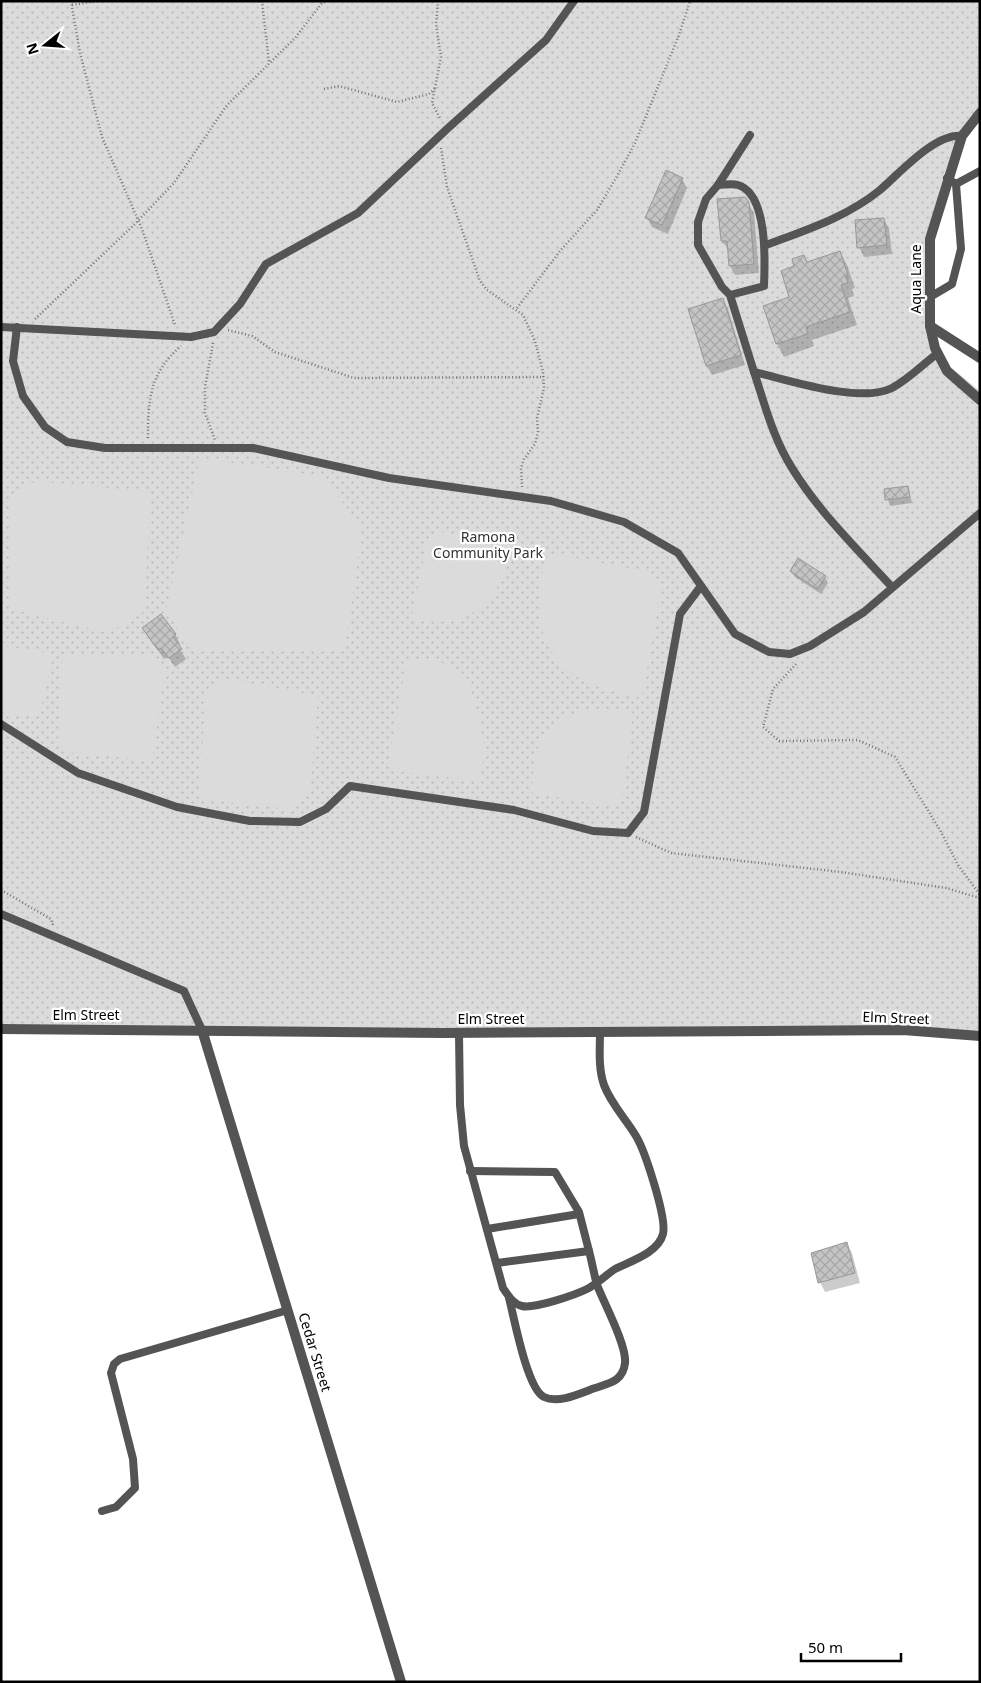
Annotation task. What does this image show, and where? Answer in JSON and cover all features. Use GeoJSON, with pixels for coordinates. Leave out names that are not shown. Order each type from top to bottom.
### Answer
{"type":"FeatureCollection","features":[{"type":"Feature","properties":{"kind":"street","name":"Aqua Lane"},"geometry":{"type":"LineString","coordinates":[[978,116],[962,136],[951,181],[930,239],[930,326],[938,354],[947,371],[980,400]]}},
{"type":"Feature","properties":{"kind":"street"},"geometry":{"type":"LineString","coordinates":[[930,326],[980,358]]}},
{"type":"Feature","properties":{"kind":"street","name":"Elm Street"},"geometry":{"type":"LineString","coordinates":[[1,1028],[459,1033],[903,1030],[980,1036]]}},
{"type":"Feature","properties":{"kind":"street","name":"Cedar Street"},"geometry":{"type":"LineString","coordinates":[[202,1030],[401,1682]]}},
{"type":"Feature","properties":{"kind":"lane"},"geometry":{"type":"LineString","coordinates":[[1,327],[191,337],[214,332],[240,304],[266,264],[358,213],[444,131],[546,40],[574,1]]}},
{"type":"Feature","properties":{"kind":"lane"},"geometry":{"type":"LineString","coordinates":[[750,135],[718,185],[706,199],[698,222],[698,245],[722,288],[730,295],[775,436],[792,468],[837,528],[892,587]]}},
{"type":"Feature","properties":{"kind":"lane"},"geometry":{"type":"LineString","coordinates":[[766,245],[836,219],[878,191],[918,156],[940,141],[952,135],[962,136]]}},
{"type":"Feature","properties":{"kind":"lane"},"geometry":{"type":"LineString","coordinates":[[930,297],[952,284],[961,250],[951,181],[980,172]]}},
{"type":"Feature","properties":{"kind":"lane"},"geometry":{"type":"LineString","coordinates":[[718,185],[738,185],[750,192],[758,211],[766,245],[764,286],[730,295]]}},
{"type":"Feature","properties":{"kind":"lane"},"geometry":{"type":"LineString","coordinates":[[17,327],[13,361],[23,396],[45,427],[67,442],[105,448],[254,448],[389,478],[551,501],[624,522],[678,552],[735,634],[769,652],[790,654],[810,646],[864,612],[980,513]]}},
{"type":"Feature","properties":{"kind":"lane"},"geometry":{"type":"LineString","coordinates":[[754,372],[857,394],[876,393],[899,384],[938,354]]}},
{"type":"Feature","properties":{"kind":"lane"},"geometry":{"type":"LineString","coordinates":[[1,724],[78,773],[177,807],[250,821],[300,822],[326,809],[350,786],[514,810],[593,831],[628,833],[644,812],[680,614],[701,586]]}},
{"type":"Feature","properties":{"kind":"lane"},"geometry":{"type":"LineString","coordinates":[[1,914],[184,991],[202,1030]]}},
{"type":"Feature","properties":{"kind":"lane"},"geometry":{"type":"LineString","coordinates":[[509,1298],[520,1306],[531,1307],[588,1289],[656,1246],[664,1233],[662,1213],[644,1152],[637,1137],[607,1094],[603,1083],[600,1064],[600,1032]]}},
{"type":"Feature","properties":{"kind":"lane"},"geometry":{"type":"LineString","coordinates":[[459,1033],[460,1105],[470,1171],[496,1263],[509,1298],[536,1390],[544,1397],[565,1398],[615,1381],[622,1374],[625,1362],[621,1345],[597,1282],[579,1214],[555,1172],[470,1171]]}},
{"type":"Feature","properties":{"kind":"lane"},"geometry":{"type":"LineString","coordinates":[[487,1230],[579,1214]]}},
{"type":"Feature","properties":{"kind":"lane"},"geometry":{"type":"LineString","coordinates":[[496,1263],[589,1251]]}},
{"type":"Feature","properties":{"kind":"lane"},"geometry":{"type":"LineString","coordinates":[[102,1511],[116,1507],[135,1488],[133,1459],[111,1372],[114,1364],[120,1359],[288,1310]]}},
{"type":"Feature","properties":{"kind":"path"},"geometry":{"type":"LineString","coordinates":[[98,1],[71,3],[80,53],[102,137],[139,220],[179,336]]}},
{"type":"Feature","properties":{"kind":"path"},"geometry":{"type":"LineString","coordinates":[[262,1],[269,63]]}},
{"type":"Feature","properties":{"kind":"path"},"geometry":{"type":"LineString","coordinates":[[27,327],[139,220],[174,183],[227,105],[306,26],[322,3],[328,1]]}},
{"type":"Feature","properties":{"kind":"path"},"geometry":{"type":"LineString","coordinates":[[438,1],[436,24],[442,57],[432,103],[444,131]]}},
{"type":"Feature","properties":{"kind":"path"},"geometry":{"type":"LineString","coordinates":[[516,308],[560,251],[597,210],[616,178],[635,143],[679,35],[690,1]]}},
{"type":"Feature","properties":{"kind":"path"},"geometry":{"type":"LineString","coordinates":[[324,89],[339,86],[397,102],[429,94],[437,86]]}},
{"type":"Feature","properties":{"kind":"path"},"geometry":{"type":"LineString","coordinates":[[436,139],[443,152],[447,187],[480,281],[487,290],[516,308],[523,315],[535,341],[544,378],[544,388],[536,418],[538,432],[535,444],[524,458],[521,468],[523,496]]}},
{"type":"Feature","properties":{"kind":"path"},"geometry":{"type":"LineString","coordinates":[[220,326],[236,333],[252,336],[276,352],[354,378],[544,378]]}},
{"type":"Feature","properties":{"kind":"path"},"geometry":{"type":"LineString","coordinates":[[214,332],[205,387],[205,414],[218,448]]}},
{"type":"Feature","properties":{"kind":"path"},"geometry":{"type":"LineString","coordinates":[[148,448],[148,414],[152,385],[159,370],[191,337]]}},
{"type":"Feature","properties":{"kind":"path"},"geometry":{"type":"LineString","coordinates":[[797,651],[799,660],[773,689],[763,727],[779,741],[858,740],[895,757],[940,830],[958,865],[980,897]]}},
{"type":"Feature","properties":{"kind":"path"},"geometry":{"type":"LineString","coordinates":[[628,833],[671,853],[850,874],[946,888],[980,897]]}},
{"type":"Feature","properties":{"kind":"path"},"geometry":{"type":"LineString","coordinates":[[1,890],[51,919],[58,938]]}},
{"type":"Feature","properties":{"kind":"green space","name":"Ramona Community Park"},"geometry":{"type":"Polygon","coordinates":[[[1,1],[980,1],[980,113],[961,134],[933,222],[931,332],[941,359],[980,391],[980,1035],[1,1029],[1,1]]]}},
{"type":"Feature","properties":{"kind":"green space"},"geometry":{"type":"Polygon","coordinates":[[[200,458],[321,476],[362,527],[345,651],[193,651],[166,611],[200,458]]]}},
{"type":"Feature","properties":{"kind":"green space"},"geometry":{"type":"Polygon","coordinates":[[[35,481],[150,492],[145,611],[109,633],[11,609],[9,499],[35,481]]]}},
{"type":"Feature","properties":{"kind":"green space"},"geometry":{"type":"Polygon","coordinates":[[[441,532],[513,545],[506,570],[494,592],[477,610],[466,616],[454,620],[433,622],[411,620],[427,543],[441,532]]]}},
{"type":"Feature","properties":{"kind":"green space"},"geometry":{"type":"Polygon","coordinates":[[[549,553],[648,572],[662,587],[642,698],[621,694],[584,680],[568,670],[546,642],[541,623],[539,601],[541,576],[549,553]]]}},
{"type":"Feature","properties":{"kind":"green space"},"geometry":{"type":"Polygon","coordinates":[[[1,646],[47,653],[52,662],[40,713],[15,715],[1,708],[1,646]]]}},
{"type":"Feature","properties":{"kind":"green space"},"geometry":{"type":"Polygon","coordinates":[[[154,654],[165,671],[152,760],[71,753],[58,742],[62,655],[154,654]]]}},
{"type":"Feature","properties":{"kind":"green space"},"geometry":{"type":"Polygon","coordinates":[[[407,659],[439,661],[466,676],[478,715],[483,742],[484,755],[478,781],[396,771],[389,759],[407,659]]]}},
{"type":"Feature","properties":{"kind":"green space"},"geometry":{"type":"Polygon","coordinates":[[[221,678],[318,696],[310,794],[290,809],[199,799],[206,690],[221,678]]]}},
{"type":"Feature","properties":{"kind":"green space"},"geometry":{"type":"Polygon","coordinates":[[[591,709],[633,713],[623,795],[614,807],[532,793],[534,762],[543,737],[560,720],[591,709]]]}},
{"type":"Feature","properties":{"kind":"building"},"geometry":{"type":"Polygon","coordinates":[[[666,170],[683,178],[662,225],[645,218],[666,170]]]}},
{"type":"Feature","properties":{"kind":"building"},"geometry":{"type":"Polygon","coordinates":[[[745,197],[749,202],[754,264],[729,266],[727,241],[721,241],[717,199],[745,197]]]}},
{"type":"Feature","properties":{"kind":"building"},"geometry":{"type":"Polygon","coordinates":[[[884,218],[887,245],[857,248],[855,220],[884,218]]]}},
{"type":"Feature","properties":{"kind":"building"},"geometry":{"type":"Polygon","coordinates":[[[840,251],[848,275],[845,276],[848,283],[841,285],[850,312],[806,327],[808,334],[776,344],[763,306],[789,297],[781,271],[794,266],[792,259],[804,255],[807,262],[840,251]]]}},
{"type":"Feature","properties":{"kind":"building"},"geometry":{"type":"Polygon","coordinates":[[[723,298],[741,355],[706,366],[688,309],[723,298]]]}},
{"type":"Feature","properties":{"kind":"building"},"geometry":{"type":"Polygon","coordinates":[[[908,486],[910,497],[885,500],[884,489],[908,486]]]}},
{"type":"Feature","properties":{"kind":"building"},"geometry":{"type":"Polygon","coordinates":[[[798,558],[826,576],[817,589],[790,571],[798,558]]]}},
{"type":"Feature","properties":{"kind":"building"},"geometry":{"type":"Polygon","coordinates":[[[161,614],[176,634],[173,637],[182,649],[169,658],[161,648],[158,650],[142,628],[161,614]]]}},
{"type":"Feature","properties":{"kind":"building"},"geometry":{"type":"Polygon","coordinates":[[[847,1242],[855,1273],[818,1283],[811,1253],[847,1242]]]}}]}
